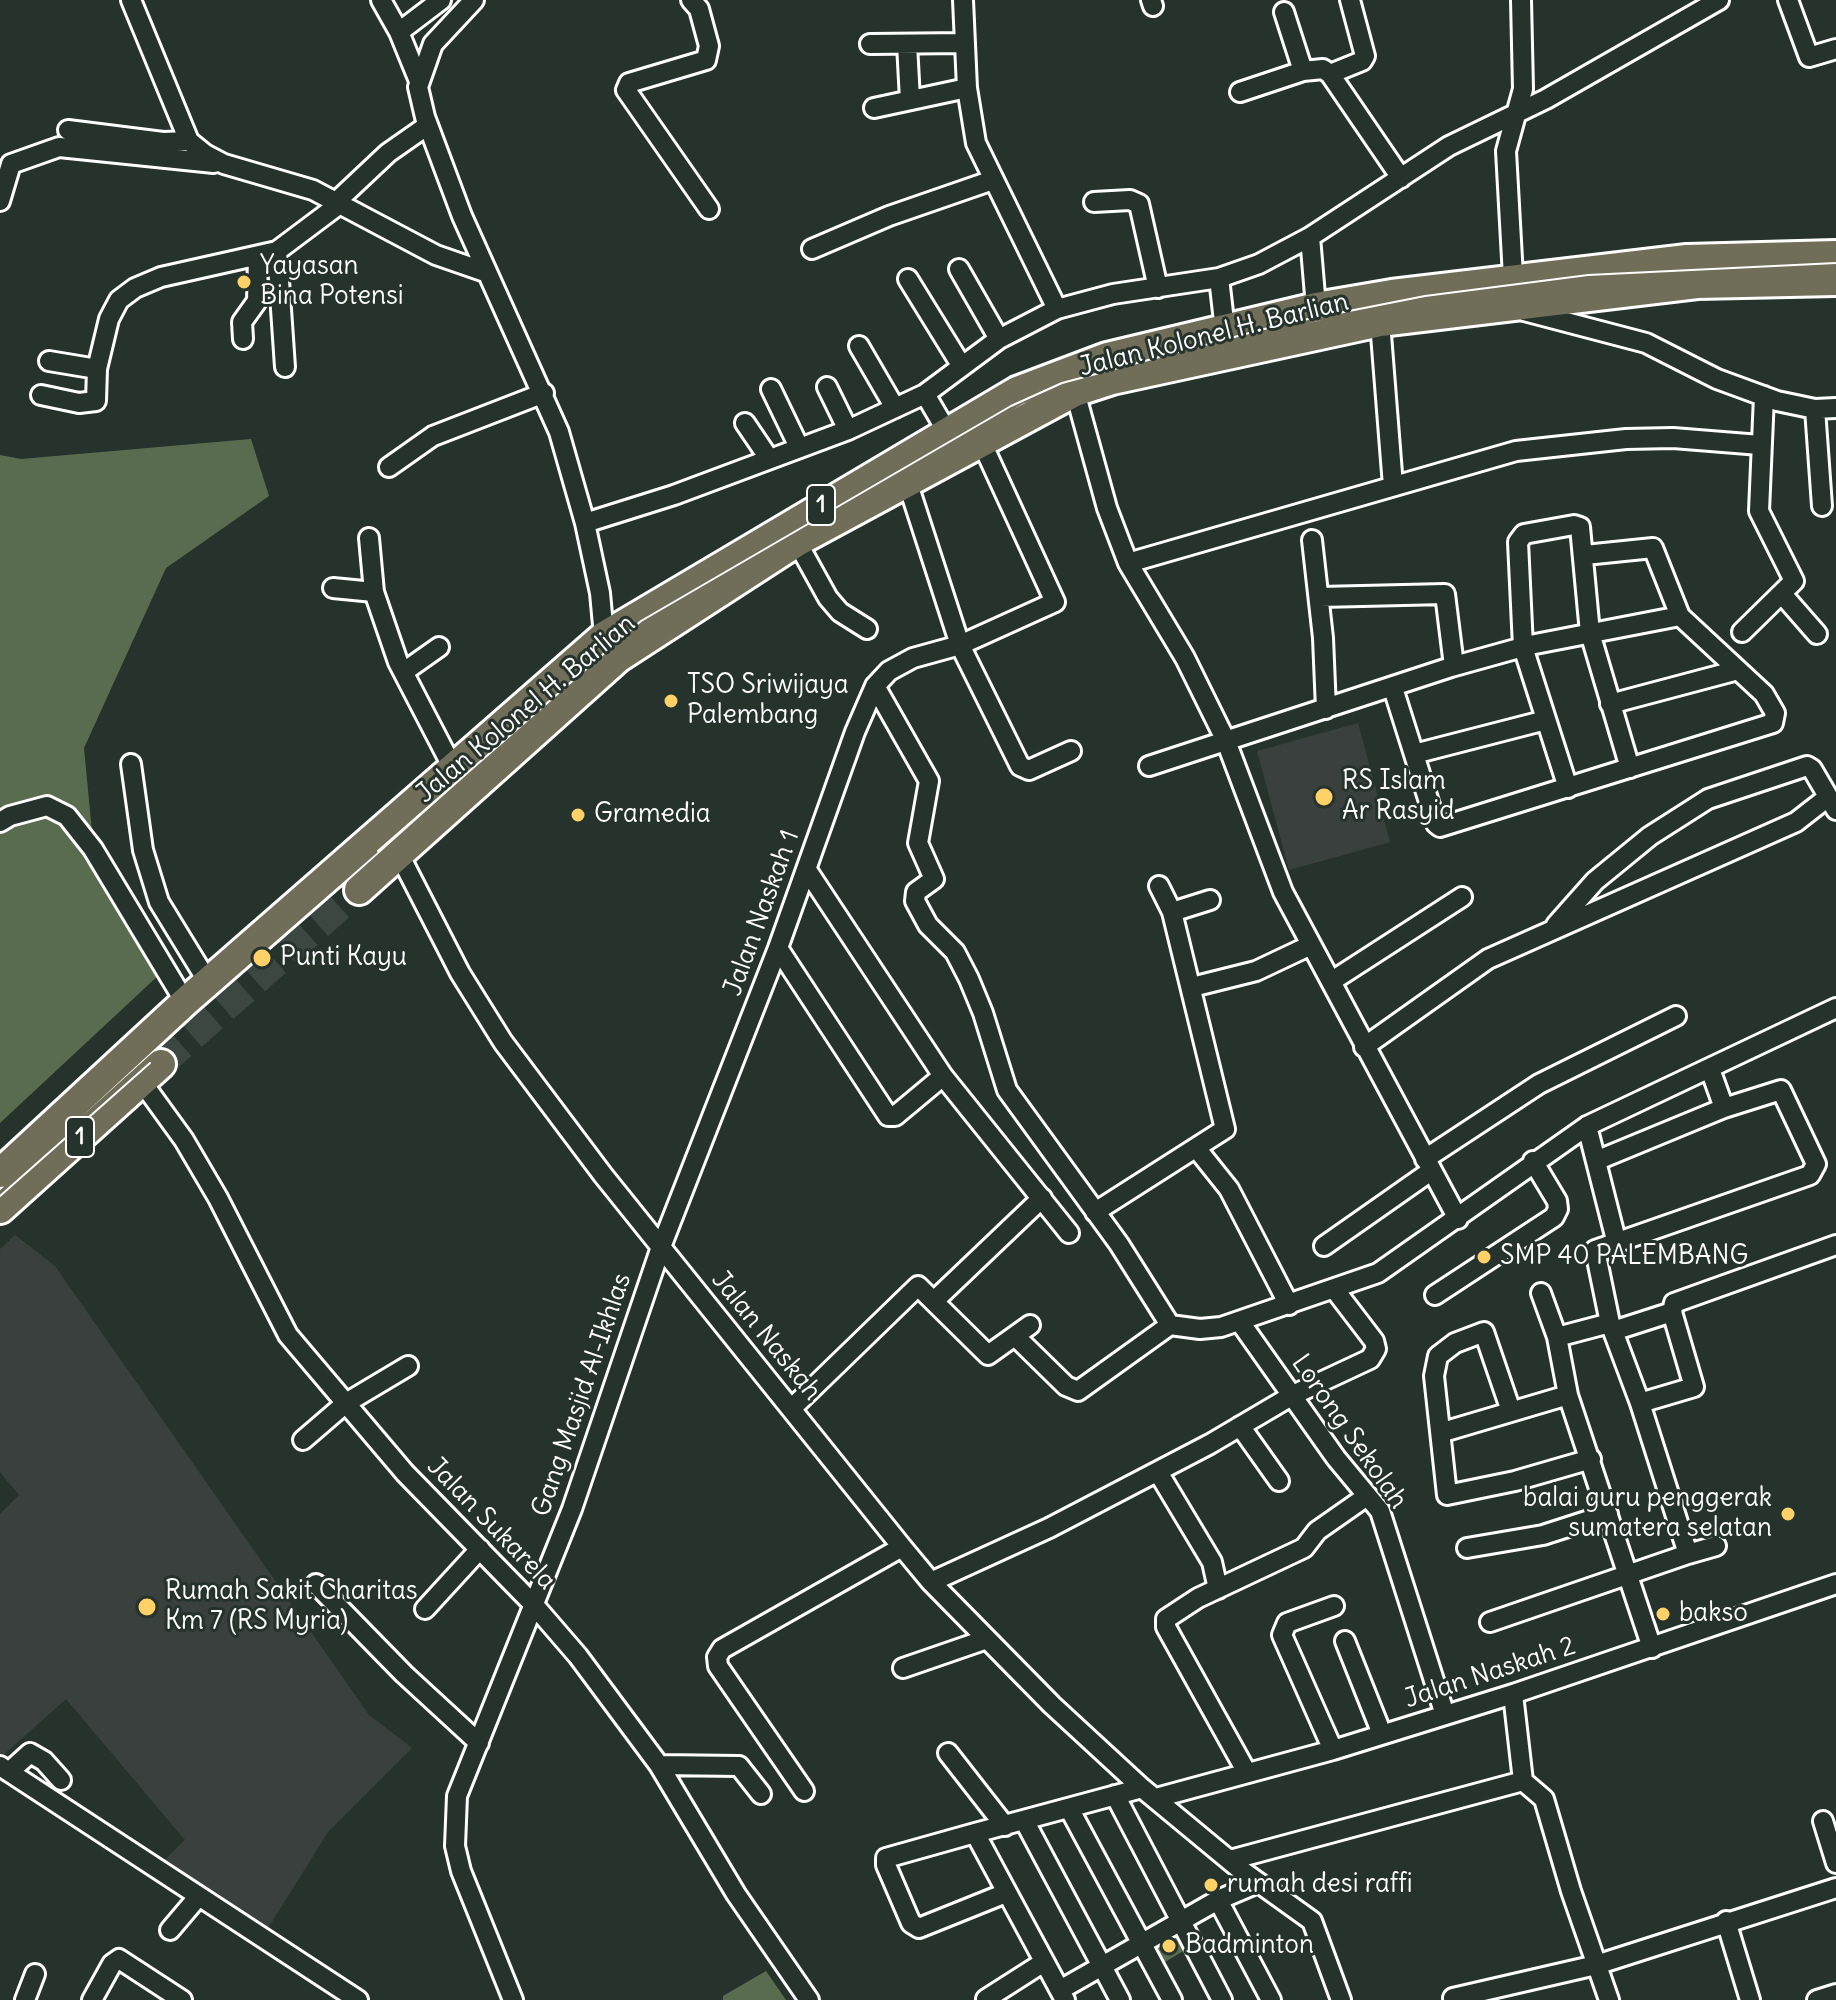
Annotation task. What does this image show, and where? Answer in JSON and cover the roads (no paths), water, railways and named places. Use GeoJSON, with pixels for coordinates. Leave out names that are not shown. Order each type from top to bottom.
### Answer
{"type":"FeatureCollection","features":[{"type":"Feature","properties":{"kind":"highway","name":"Jalan Kolonel H. Barlian"},"geometry":{"type":"LineString","coordinates":[[0,1173],[185,1002],[604,636],[946,430],[1017,391],[1080,365],[1316,307],[1513,277],[1687,259],[1758,270],[1836,255]]}},
{"type":"Feature","properties":{"kind":"highway","name":"1"},"geometry":{"type":"LineString","coordinates":[[359,890],[618,658],[797,542],[1075,392],[1112,380],[1380,322],[1697,284],[1758,270],[1836,281]]}},
{"type":"Feature","properties":{"kind":"highway","name":"1"},"geometry":{"type":"LineString","coordinates":[[0,1209],[151,1073]]}},
{"type":"Feature","properties":{"kind":"street"},"geometry":{"type":"LineString","coordinates":[[131,0],[189,141],[224,164]]}},
{"type":"Feature","properties":{"kind":"street"},"geometry":{"type":"LineString","coordinates":[[381,0],[399,32],[419,81],[428,125],[485,272],[544,393],[585,523],[600,593],[604,636]]}},
{"type":"Feature","properties":{"kind":"street"},"geometry":{"type":"LineString","coordinates":[[399,32],[441,0]]}},
{"type":"Feature","properties":{"kind":"street"},"geometry":{"type":"LineString","coordinates":[[419,81],[433,44],[474,0]]}},
{"type":"Feature","properties":{"kind":"street"},"geometry":{"type":"LineString","coordinates":[[709,209],[626,90],[629,83],[706,60],[709,46],[695,4],[717,0]]}},
{"type":"Feature","properties":{"kind":"street"},"geometry":{"type":"LineString","coordinates":[[963,0],[967,88],[976,143],[1057,309]]}},
{"type":"Feature","properties":{"kind":"street"},"geometry":{"type":"LineString","coordinates":[[1330,74],[1362,61],[1365,56],[1350,0]]}},
{"type":"Feature","properties":{"kind":"street"},"geometry":{"type":"LineString","coordinates":[[1513,277],[1506,151],[1523,89],[1521,0]]}},
{"type":"Feature","properties":{"kind":"street"},"geometry":{"type":"LineString","coordinates":[[585,523],[674,495],[768,457],[848,430],[925,394],[999,339],[1057,309],[1113,294],[1219,278],[1259,264],[1310,237],[1449,146],[1518,112],[1719,0]]}},
{"type":"Feature","properties":{"kind":"street"},"geometry":{"type":"LineString","coordinates":[[1788,0],[1809,57],[1836,49]]}},
{"type":"Feature","properties":{"kind":"street"},"geometry":{"type":"LineString","coordinates":[[1284,12],[1303,71]]}},
{"type":"Feature","properties":{"kind":"street"},"geometry":{"type":"LineString","coordinates":[[870,44],[964,43]]}},
{"type":"Feature","properties":{"kind":"street"},"geometry":{"type":"LineString","coordinates":[[907,44],[910,100]]}},
{"type":"Feature","properties":{"kind":"street"},"geometry":{"type":"LineString","coordinates":[[1240,92],[1317,68],[1330,74],[1401,178]]}},
{"type":"Feature","properties":{"kind":"street"},"geometry":{"type":"LineString","coordinates":[[874,108],[967,88]]}},
{"type":"Feature","properties":{"kind":"street"},"geometry":{"type":"LineString","coordinates":[[41,395],[79,403],[96,402],[97,369],[114,307],[135,288],[161,277],[277,251],[339,202],[388,153],[428,125]]}},
{"type":"Feature","properties":{"kind":"street"},"geometry":{"type":"LineString","coordinates":[[68,130],[163,142],[189,141]]}},
{"type":"Feature","properties":{"kind":"street"},"geometry":{"type":"LineString","coordinates":[[0,201],[6,163],[59,147],[224,164],[313,190],[436,255],[485,272]]}},
{"type":"Feature","properties":{"kind":"street"},"geometry":{"type":"LineString","coordinates":[[812,249],[889,216],[993,180]]}},
{"type":"Feature","properties":{"kind":"street"},"geometry":{"type":"LineString","coordinates":[[1094,202],[1130,200],[1139,204],[1158,288]]}},
{"type":"Feature","properties":{"kind":"street"},"geometry":{"type":"LineString","coordinates":[[1310,237],[1316,307]]}},
{"type":"Feature","properties":{"kind":"street"},"geometry":{"type":"LineString","coordinates":[[277,251],[285,367]]}},
{"type":"Feature","properties":{"kind":"street"},"geometry":{"type":"LineString","coordinates":[[243,339],[242,322],[257,301],[258,257]]}},
{"type":"Feature","properties":{"kind":"street"},"geometry":{"type":"LineString","coordinates":[[959,269],[999,339]]}},
{"type":"Feature","properties":{"kind":"street"},"geometry":{"type":"LineString","coordinates":[[1219,278],[1225,330]]}},
{"type":"Feature","properties":{"kind":"street"},"geometry":{"type":"LineString","coordinates":[[908,279],[961,365]]}},
{"type":"Feature","properties":{"kind":"street"},"geometry":{"type":"LineString","coordinates":[[1502,305],[1646,343],[1717,379],[1764,396],[1815,409],[1836,408]]}},
{"type":"Feature","properties":{"kind":"street"},"geometry":{"type":"LineString","coordinates":[[1380,322],[1393,486]]}},
{"type":"Feature","properties":{"kind":"street"},"geometry":{"type":"LineString","coordinates":[[859,346],[895,408]]}},
{"type":"Feature","properties":{"kind":"street"},"geometry":{"type":"LineString","coordinates":[[49,361],[97,369]]}},
{"type":"Feature","properties":{"kind":"street"},"geometry":{"type":"LineString","coordinates":[[827,387],[848,430]]}},
{"type":"Feature","properties":{"kind":"street"},"geometry":{"type":"LineString","coordinates":[[771,389],[799,447]]}},
{"type":"Feature","properties":{"kind":"street"},"geometry":{"type":"LineString","coordinates":[[1075,392],[1107,508],[1128,563],[1185,658],[1226,741],[1276,877],[1458,1219]]}},
{"type":"Feature","properties":{"kind":"street"},"geometry":{"type":"LineString","coordinates":[[389,467],[433,436],[544,393]]}},
{"type":"Feature","properties":{"kind":"street"},"geometry":{"type":"LineString","coordinates":[[925,394],[946,430]]}},
{"type":"Feature","properties":{"kind":"street"},"geometry":{"type":"LineString","coordinates":[[1742,632],[1794,580],[1759,511],[1764,396]]}},
{"type":"Feature","properties":{"kind":"street"},"geometry":{"type":"LineString","coordinates":[[1815,409],[1822,506]]}},
{"type":"Feature","properties":{"kind":"street"},"geometry":{"type":"LineString","coordinates":[[745,423],[768,457]]}},
{"type":"Feature","properties":{"kind":"street"},"geometry":{"type":"LineString","coordinates":[[1128,563],[1516,451],[1550,445],[1673,438],[1760,445]]}},
{"type":"Feature","properties":{"kind":"street","name":"Jalan Naskah 1"},"geometry":{"type":"LineString","coordinates":[[661,1247],[778,948],[855,732],[875,686],[902,663],[960,645],[1055,602],[981,441]]}},
{"type":"Feature","properties":{"kind":"street"},"geometry":{"type":"LineString","coordinates":[[907,481],[960,645],[1021,767],[1029,770],[1071,751]]}},
{"type":"Feature","properties":{"kind":"street"},"geometry":{"type":"LineString","coordinates":[[1568,788],[1523,647],[1520,537],[1576,525],[1580,527],[1590,633],[1630,768]]}},
{"type":"Feature","properties":{"kind":"street"},"geometry":{"type":"LineString","coordinates":[[369,538],[374,592],[385,631],[454,770]]}},
{"type":"Feature","properties":{"kind":"street"},"geometry":{"type":"LineString","coordinates":[[1312,540],[1320,597],[1326,709]]}},
{"type":"Feature","properties":{"kind":"street"},"geometry":{"type":"LineString","coordinates":[[797,542],[828,598],[840,612],[867,629]]}},
{"type":"Feature","properties":{"kind":"street"},"geometry":{"type":"LineString","coordinates":[[1393,688],[1436,824],[1440,827],[1773,723],[1772,704],[1680,616],[1653,548],[1585,555]]}},
{"type":"Feature","properties":{"kind":"street"},"geometry":{"type":"LineString","coordinates":[[333,588],[374,592]]}},
{"type":"Feature","properties":{"kind":"street"},"geometry":{"type":"LineString","coordinates":[[1320,597],[1445,594],[1454,666]]}},
{"type":"Feature","properties":{"kind":"street"},"geometry":{"type":"LineString","coordinates":[[1782,594],[1817,634]]}},
{"type":"Feature","properties":{"kind":"street"},"geometry":{"type":"LineString","coordinates":[[1149,766],[1454,666],[1523,647],[1680,616]]}},
{"type":"Feature","properties":{"kind":"street"},"geometry":{"type":"LineString","coordinates":[[405,671],[439,647]]}},
{"type":"Feature","properties":{"kind":"street"},"geometry":{"type":"LineString","coordinates":[[1610,704],[1738,670]]}},
{"type":"Feature","properties":{"kind":"street"},"geometry":{"type":"LineString","coordinates":[[875,686],[929,781],[918,843],[934,879],[916,892],[915,901],[928,925],[955,952],[969,979],[1007,1090],[1095,1212],[1170,1325]]}},
{"type":"Feature","properties":{"kind":"street"},"geometry":{"type":"LineString","coordinates":[[1414,754],[1546,720]]}},
{"type":"Feature","properties":{"kind":"street"},"geometry":{"type":"LineString","coordinates":[[1364,1047],[1488,959],[1555,927],[1609,908],[1832,803],[1812,769],[1807,766],[1708,799],[1650,836],[1595,881],[1555,927]]}},
{"type":"Feature","properties":{"kind":"street"},"geometry":{"type":"LineString","coordinates":[[133,779],[143,850],[159,902],[208,982]]}},
{"type":"Feature","properties":{"kind":"street"},"geometry":{"type":"LineString","coordinates":[[0,822],[10,816],[47,806],[67,816],[93,849],[185,1002]]}},
{"type":"Feature","properties":{"kind":"street","name":"Jalan Naskah"},"geometry":{"type":"LineString","coordinates":[[400,856],[460,973],[503,1042],[661,1247],[902,1547],[931,1582],[987,1639],[1149,1793],[1258,1883],[1312,1921],[1341,2000]]}},
{"type":"Feature","properties":{"kind":"street"},"geometry":{"type":"LineString","coordinates":[[807,870],[943,1076],[1069,1233]]}},
{"type":"Feature","properties":{"kind":"street"},"geometry":{"type":"LineString","coordinates":[[1095,1212],[1197,1149],[1223,1132],[1225,1127],[1172,912],[1159,886]]}},
{"type":"Feature","properties":{"kind":"street"},"geometry":{"type":"LineString","coordinates":[[1332,981],[1462,897]]}},
{"type":"Feature","properties":{"kind":"street"},"geometry":{"type":"LineString","coordinates":[[1172,912],[1210,900]]}},
{"type":"Feature","properties":{"kind":"street"},"geometry":{"type":"LineString","coordinates":[[1192,987],[1256,971],[1311,945]]}},
{"type":"Feature","properties":{"kind":"street"},"geometry":{"type":"LineString","coordinates":[[778,948],[888,1116],[895,1116],[943,1076]]}},
{"type":"Feature","properties":{"kind":"street"},"geometry":{"type":"LineString","coordinates":[[791,1409],[916,1286],[922,1288],[986,1355],[1023,1331],[1066,1386],[1078,1391],[1170,1325],[1200,1329],[1240,1322],[1378,1273],[1458,1219],[1533,1161],[1587,1126],[1835,1010]]}},
{"type":"Feature","properties":{"kind":"street"},"geometry":{"type":"LineString","coordinates":[[1324,1246],[1539,1084],[1676,1016]]}},
{"type":"Feature","properties":{"kind":"street"},"geometry":{"type":"LineString","coordinates":[[1710,1069],[1724,1108]]}},
{"type":"Feature","properties":{"kind":"street","name":"Jalan Sukarela"},"geometry":{"type":"LineString","coordinates":[[151,1073],[288,1335],[405,1473],[534,1605],[615,1704],[659,1765],[730,1884],[809,2000]]}},
{"type":"Feature","properties":{"kind":"street"},"geometry":{"type":"LineString","coordinates":[[1598,1160],[1724,1108],[1783,1091],[1816,1164],[1814,1171],[1759,1194],[1599,1246],[1594,1253],[1611,1327],[1640,1403],[1688,1554]]}},
{"type":"Feature","properties":{"kind":"street"},"geometry":{"type":"LineString","coordinates":[[1587,1126],[1616,1240]]}},
{"type":"Feature","properties":{"kind":"street"},"geometry":{"type":"LineString","coordinates":[[1197,1149],[1229,1189],[1289,1305]]}},
{"type":"Feature","properties":{"kind":"street"},"geometry":{"type":"LineString","coordinates":[[1435,1295],[1554,1217],[1557,1201],[1533,1161]]}},
{"type":"Feature","properties":{"kind":"street"},"geometry":{"type":"LineString","coordinates":[[934,1301],[1042,1198]]}},
{"type":"Feature","properties":{"kind":"street"},"geometry":{"type":"LineString","coordinates":[[1640,1403],[1694,1387],[1672,1304],[1836,1245]]}},
{"type":"Feature","properties":{"kind":"street","name":"Gang Masjid Al-Ikhlas"},"geometry":{"type":"LineString","coordinates":[[513,2000],[461,1871],[455,1846],[457,1796],[592,1456],[661,1247]]}},
{"type":"Feature","properties":{"kind":"street"},"geometry":{"type":"LineString","coordinates":[[931,1582],[1049,1528],[1158,1472],[1293,1395],[1366,1362],[1375,1353],[1374,1341],[1335,1290]]}},
{"type":"Feature","properties":{"kind":"street"},"geometry":{"type":"LineString","coordinates":[[1541,1293],[1557,1337],[1568,1395],[1652,1648]]}},
{"type":"Feature","properties":{"kind":"street"},"geometry":{"type":"LineString","coordinates":[[1557,1337],[1672,1312]]}},
{"type":"Feature","properties":{"kind":"street","name":"Lorong Sekolah"},"geometry":{"type":"LineString","coordinates":[[1240,1322],[1383,1518],[1445,1715]]}},
{"type":"Feature","properties":{"kind":"street"},"geometry":{"type":"LineString","coordinates":[[1511,1411],[1489,1338],[1479,1331],[1443,1351],[1434,1365],[1447,1495],[1515,1481],[1591,1459]]}},
{"type":"Feature","properties":{"kind":"street"},"geometry":{"type":"LineString","coordinates":[[303,1440],[346,1403],[408,1366]]}},
{"type":"Feature","properties":{"kind":"street"},"geometry":{"type":"LineString","coordinates":[[1443,1432],[1568,1395]]}},
{"type":"Feature","properties":{"kind":"street"},"geometry":{"type":"LineString","coordinates":[[1240,1426],[1279,1481]]}},
{"type":"Feature","properties":{"kind":"street"},"geometry":{"type":"LineString","coordinates":[[1158,1472],[1212,1562],[1218,1589]]}},
{"type":"Feature","properties":{"kind":"street"},"geometry":{"type":"LineString","coordinates":[[1246,1771],[1165,1623],[1174,1611],[1304,1548],[1317,1531],[1367,1496]]}},
{"type":"Feature","properties":{"kind":"street"},"geometry":{"type":"LineString","coordinates":[[1467,1548],[1543,1535],[1608,1514]]}},
{"type":"Feature","properties":{"kind":"street"},"geometry":{"type":"LineString","coordinates":[[1490,1622],[1716,1546]]}},
{"type":"Feature","properties":{"kind":"street"},"geometry":{"type":"LineString","coordinates":[[804,1791],[718,1666],[717,1657],[722,1649],[902,1547]]}},
{"type":"Feature","properties":{"kind":"street"},"geometry":{"type":"LineString","coordinates":[[425,1609],[480,1549]]}},
{"type":"Feature","properties":{"kind":"street"},"geometry":{"type":"LineString","coordinates":[[316,1584],[404,1674],[479,1743]]}},
{"type":"Feature","properties":{"kind":"street","name":"Jalan Naskah 2"},"geometry":{"type":"LineString","coordinates":[[1006,1893],[919,1928],[911,1923],[886,1865],[886,1858],[933,1841],[1070,1810],[1115,1795],[1149,1793],[1333,1750],[1513,1694],[1836,1584]]}},
{"type":"Feature","properties":{"kind":"street"},"geometry":{"type":"LineString","coordinates":[[1333,1750],[1282,1631],[1287,1623],[1334,1606]]}},
{"type":"Feature","properties":{"kind":"street"},"geometry":{"type":"LineString","coordinates":[[903,1668],[987,1639]]}},
{"type":"Feature","properties":{"kind":"street"},"geometry":{"type":"LineString","coordinates":[[1345,1641],[1382,1734]]}},
{"type":"Feature","properties":{"kind":"street"},"geometry":{"type":"LineString","coordinates":[[1513,1694],[1523,1781],[1544,1799],[1609,2000]]}},
{"type":"Feature","properties":{"kind":"street"},"geometry":{"type":"LineString","coordinates":[[61,1780],[44,1761],[30,1753],[4,1769],[358,2000]]}},
{"type":"Feature","properties":{"kind":"street"},"geometry":{"type":"LineString","coordinates":[[948,1753],[1005,1826]]}},
{"type":"Feature","properties":{"kind":"street"},"geometry":{"type":"LineString","coordinates":[[659,1765],[739,1766],[761,1794]]}},
{"type":"Feature","properties":{"kind":"street"},"geometry":{"type":"LineString","coordinates":[[1230,1860],[1523,1781]]}},
{"type":"Feature","properties":{"kind":"street"},"geometry":{"type":"LineString","coordinates":[[1115,1795],[1222,2000]]}},
{"type":"Feature","properties":{"kind":"street"},"geometry":{"type":"LineString","coordinates":[[1070,1810],[1172,2000]]}},
{"type":"Feature","properties":{"kind":"street"},"geometry":{"type":"LineString","coordinates":[[1024,1820],[1120,2000]]}},
{"type":"Feature","properties":{"kind":"street"},"geometry":{"type":"LineString","coordinates":[[1823,1821],[1836,1863]]}},
{"type":"Feature","properties":{"kind":"street"},"geometry":{"type":"LineString","coordinates":[[975,1833],[1063,1995],[1102,1965],[1218,1900],[1258,1883]]}},
{"type":"Feature","properties":{"kind":"street"},"geometry":{"type":"LineString","coordinates":[[1453,1998],[1596,1965],[1836,1888]]}},
{"type":"Feature","properties":{"kind":"street"},"geometry":{"type":"LineString","coordinates":[[170,1930],[198,1897]]}},
{"type":"Feature","properties":{"kind":"street"},"geometry":{"type":"LineString","coordinates":[[1218,1900],[1271,2000]]}},
{"type":"Feature","properties":{"kind":"street"},"geometry":{"type":"LineString","coordinates":[[1726,1921],[1750,2000]]}},
{"type":"Feature","properties":{"kind":"street"},"geometry":{"type":"LineString","coordinates":[[92,2000],[112,1964],[119,1959],[182,2000]]}},
{"type":"Feature","properties":{"kind":"street"},"geometry":{"type":"LineString","coordinates":[[986,1999],[1044,1962]]}},
{"type":"Feature","properties":{"kind":"street"},"geometry":{"type":"LineString","coordinates":[[25,2000],[35,1974]]}},
{"type":"Feature","properties":{"kind":"street"},"geometry":{"type":"LineString","coordinates":[[1817,2000],[1836,1994]]}},
{"type":"Feature","properties":{"kind":"tunnel"},"geometry":{"type":"LineString","coordinates":[[161,1064],[359,890]]}},
{"type":"Feature","properties":{"kind":"tram line"},"geometry":{"type":"LineString","coordinates":[[378,851],[641,621],[1011,406],[1062,383],[1283,324],[1425,296],[1588,275],[1836,263]]}},
{"type":"Feature","properties":{"kind":"tram line"},"geometry":{"type":"LineString","coordinates":[[0,1196],[150,1063]]}},
{"type":"Feature","properties":{"kind":"place","name":"Yayasan Bina Potensi"},"geometry":{"type":"Point","coordinates":[244,282]}},
{"type":"Feature","properties":{"kind":"place","name":"TSO Sriwijaya Palembang"},"geometry":{"type":"Point","coordinates":[671,701]}},
{"type":"Feature","properties":{"kind":"place","name":"RS Islam Ar Rasyid"},"geometry":{"type":"Point","coordinates":[1324,797]}},
{"type":"Feature","properties":{"kind":"place","name":"Gramedia"},"geometry":{"type":"Point","coordinates":[578,815]}},
{"type":"Feature","properties":{"kind":"place","name":"Punti Kayu"},"geometry":{"type":"Point","coordinates":[262,958]}},
{"type":"Feature","properties":{"kind":"place","name":"SMP 40 PALEMBANG"},"geometry":{"type":"Point","coordinates":[1484,1257]}},
{"type":"Feature","properties":{"kind":"place","name":"balai guru penggerak sumatera selatan"},"geometry":{"type":"Point","coordinates":[1788,1514]}},
{"type":"Feature","properties":{"kind":"place","name":"Rumah Sakit Charitas Km 7 (RS Myria)"},"geometry":{"type":"Point","coordinates":[147,1607]}},
{"type":"Feature","properties":{"kind":"place","name":"bakso"},"geometry":{"type":"Point","coordinates":[1663,1614]}},
{"type":"Feature","properties":{"kind":"place","name":"rumah desi raffi"},"geometry":{"type":"Point","coordinates":[1211,1885]}},
{"type":"Feature","properties":{"kind":"place","name":"Badminton"},"geometry":{"type":"Point","coordinates":[1169,1946]}}]}
